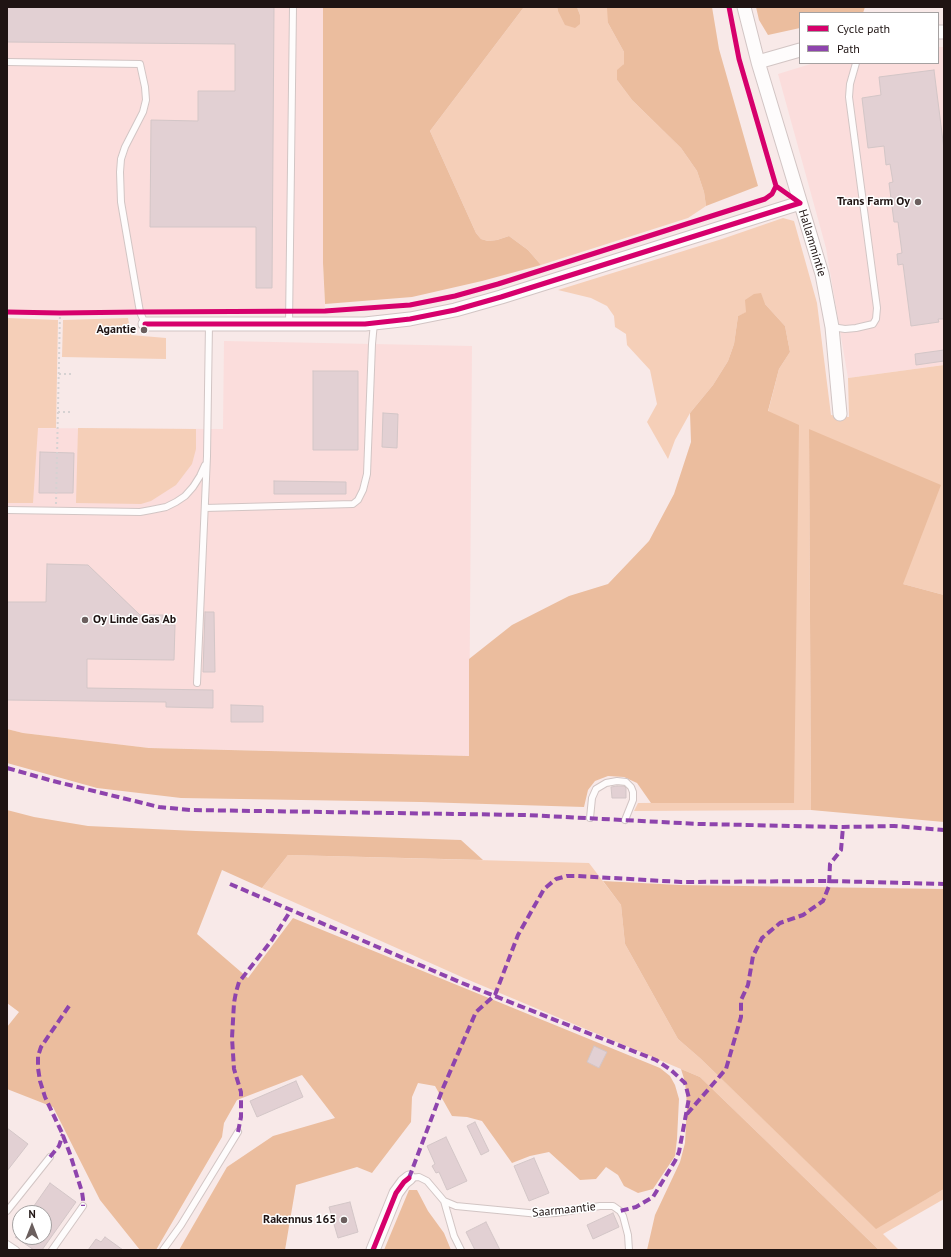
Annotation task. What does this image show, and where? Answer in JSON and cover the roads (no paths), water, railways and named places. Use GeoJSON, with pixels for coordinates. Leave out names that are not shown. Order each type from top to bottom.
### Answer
{"type":"FeatureCollection","features":[{"type":"Feature","properties":{"kind":"street","name":"Hallammintie"},"geometry":{"type":"LineString","coordinates":[[744,7],[758,62],[822,274],[832,328],[840,414]]}},
{"type":"Feature","properties":{"kind":"street"},"geometry":{"type":"LineString","coordinates":[[758,62],[799,50]]}},
{"type":"Feature","properties":{"kind":"street"},"geometry":{"type":"LineString","coordinates":[[145,324],[374,323],[410,319],[455,310],[800,204]]}},
{"type":"Feature","properties":{"kind":"street"},"geometry":{"type":"LineString","coordinates":[[373,1250],[396,1193],[404,1182],[410,1178]]}},
{"type":"Feature","properties":{"kind":"lane"},"geometry":{"type":"LineString","coordinates":[[290,324],[293,7]]}},
{"type":"Feature","properties":{"kind":"lane"},"geometry":{"type":"LineString","coordinates":[[7,62],[140,64],[146,100],[143,112],[125,147],[121,159],[120,172],[121,202],[140,312],[145,324]]}},
{"type":"Feature","properties":{"kind":"lane"},"geometry":{"type":"LineString","coordinates":[[832,328],[856,328],[873,324],[876,318],[877,308],[849,97],[850,84],[856,64]]}},
{"type":"Feature","properties":{"kind":"lane"},"geometry":{"type":"LineString","coordinates":[[204,508],[352,504],[358,500],[363,490],[367,474],[374,323]]}},
{"type":"Feature","properties":{"kind":"lane"},"geometry":{"type":"LineString","coordinates":[[197,683],[207,456],[209,324]]}},
{"type":"Feature","properties":{"kind":"lane"},"geometry":{"type":"LineString","coordinates":[[7,510],[140,512],[166,507],[176,502],[193,487],[200,476],[207,456]]}},
{"type":"Feature","properties":{"kind":"lane"},"geometry":{"type":"LineString","coordinates":[[590,818],[592,798],[596,789],[606,782],[617,781],[626,782],[632,787],[633,800],[625,820]]}},
{"type":"Feature","properties":{"kind":"lane"},"geometry":{"type":"LineString","coordinates":[[164,1250],[238,1132]]}},
{"type":"Feature","properties":{"kind":"lane"},"geometry":{"type":"LineString","coordinates":[[7,1211],[50,1156]]}},
{"type":"Feature","properties":{"kind":"lane"},"geometry":{"type":"LineString","coordinates":[[410,1178],[419,1177],[427,1181],[444,1201],[454,1236],[460,1250]]}},
{"type":"Feature","properties":{"kind":"lane","name":"Saarmaantie"},"geometry":{"type":"LineString","coordinates":[[444,1201],[456,1206],[539,1214],[556,1213],[600,1206],[613,1206],[620,1211],[623,1216],[628,1235],[629,1250]]}},
{"type":"Feature","properties":{"kind":"lane"},"geometry":{"type":"LineString","coordinates":[[52,1250],[83,1206]]}},
{"type":"Feature","properties":{"kind":"lane"},"geometry":{"type":"LineString","coordinates":[[7,1244],[16,1250]]}},
{"type":"Feature","properties":{"kind":"place","name":"Trans Farm Oy"},"geometry":{"type":"Point","coordinates":[918,202]}},
{"type":"Feature","properties":{"kind":"place","name":"Agantie"},"geometry":{"type":"Point","coordinates":[144,330]}},
{"type":"Feature","properties":{"kind":"place","name":"Oy Linde Gas Ab"},"geometry":{"type":"Point","coordinates":[85,620]}},
{"type":"Feature","properties":{"kind":"place","name":"Rakennus 165"},"geometry":{"type":"Point","coordinates":[344,1220]}}]}
